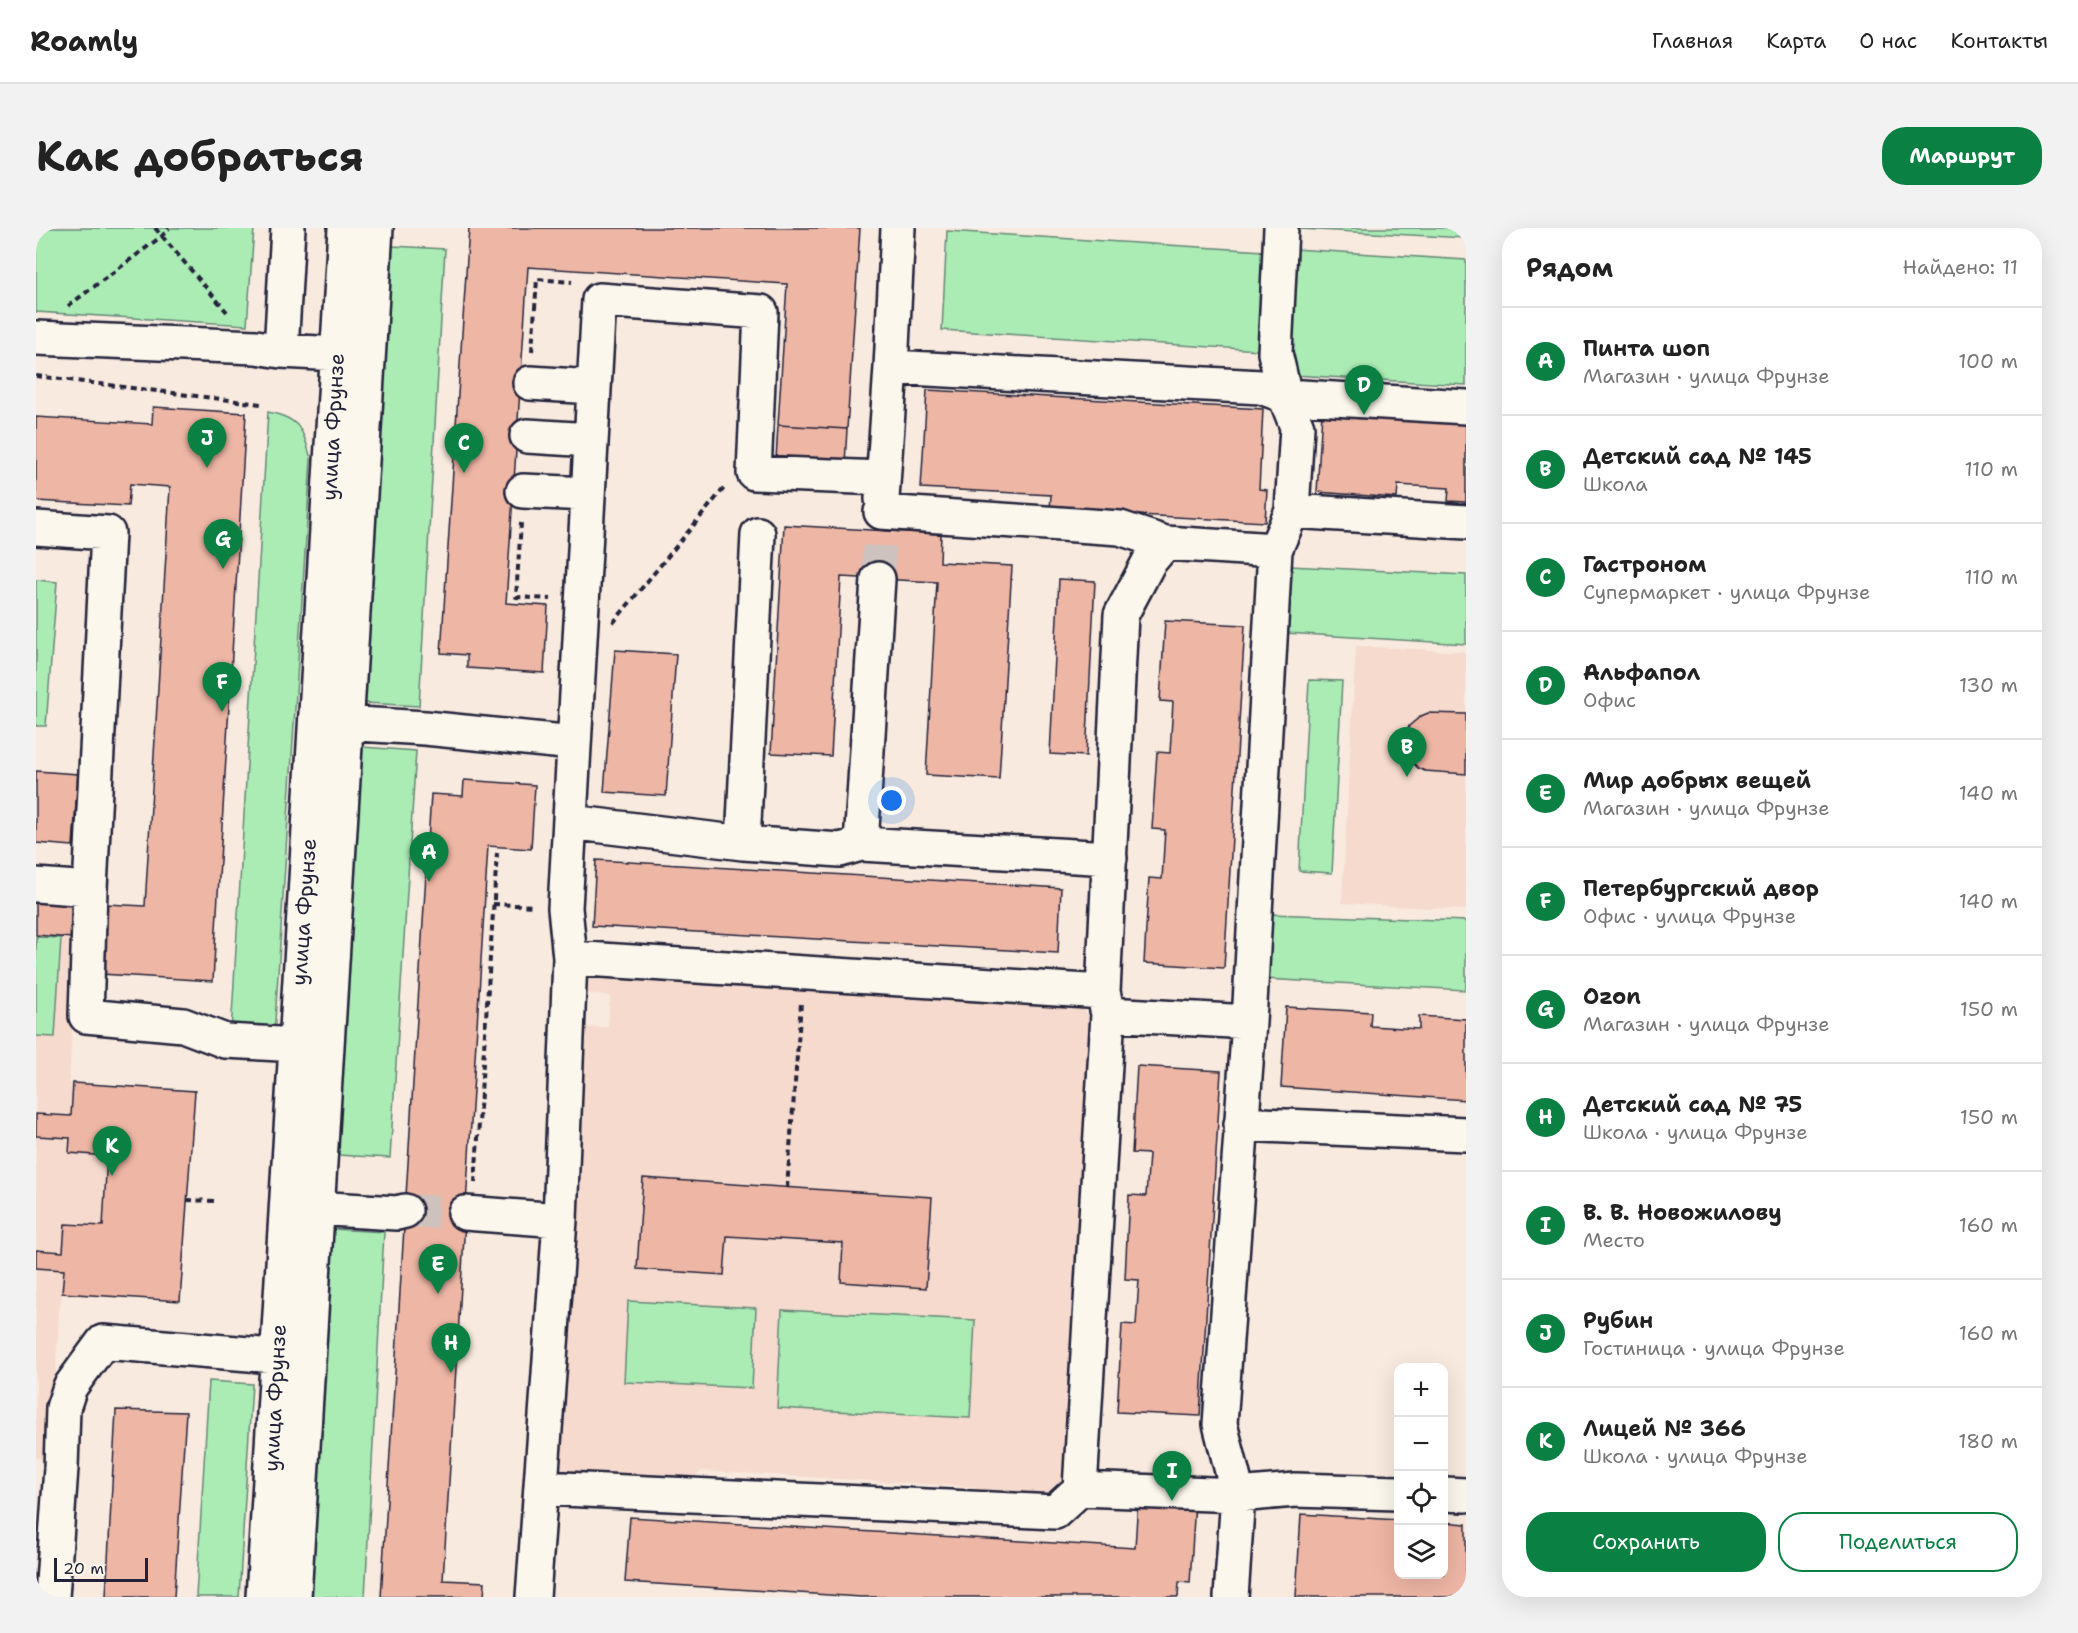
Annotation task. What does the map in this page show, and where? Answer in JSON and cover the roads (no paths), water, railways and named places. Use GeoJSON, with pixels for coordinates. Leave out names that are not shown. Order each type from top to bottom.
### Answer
{"type":"FeatureCollection","features":[{"type":"Feature","properties":{"kind":"street"},"geometry":{"type":"LineString","coordinates":[[280,351],[288,228]]}},
{"type":"Feature","properties":{"kind":"street","name":"улица Фрунзе"},"geometry":{"type":"LineString","coordinates":[[345,228],[353,355]]}},
{"type":"Feature","properties":{"kind":"street","name":"улица Фрунзе"},"geometry":{"type":"LineString","coordinates":[[294,1597],[293,1358],[353,355],[376,228]]}},
{"type":"Feature","properties":{"kind":"street"},"geometry":{"type":"LineString","coordinates":[[898,228],[881,521],[1120,528],[1165,543],[1275,550]]}},
{"type":"Feature","properties":{"kind":"street"},"geometry":{"type":"LineString","coordinates":[[1231,1597],[1238,1495],[1220,1424],[1250,1022],[1275,550],[1292,511],[1297,427],[1285,396],[1275,353],[1281,228]]}},
{"type":"Feature","properties":{"kind":"street"},"geometry":{"type":"LineString","coordinates":[[533,1597],[560,1220],[570,958],[565,908],[599,300],[761,312],[754,472],[883,478]]}},
{"type":"Feature","properties":{"kind":"street"},"geometry":{"type":"LineString","coordinates":[[36,338],[256,347],[280,351],[353,355]]}},
{"type":"Feature","properties":{"kind":"street"},"geometry":{"type":"LineString","coordinates":[[891,367],[1261,387],[1285,396],[1466,407]]}},
{"type":"Feature","properties":{"kind":"street"},"geometry":{"type":"LineString","coordinates":[[530,383],[594,387]]}},
{"type":"Feature","properties":{"kind":"street"},"geometry":{"type":"LineString","coordinates":[[527,436],[591,440]]}},
{"type":"Feature","properties":{"kind":"street"},"geometry":{"type":"LineString","coordinates":[[523,491],[588,494]]}},
{"type":"Feature","properties":{"kind":"street"},"geometry":{"type":"LineString","coordinates":[[1292,511],[1466,522]]}},
{"type":"Feature","properties":{"kind":"street"},"geometry":{"type":"LineString","coordinates":[[36,528],[108,533],[86,1016],[183,1025],[225,1041],[312,1046]]}},
{"type":"Feature","properties":{"kind":"street"},"geometry":{"type":"LineString","coordinates":[[742,843],[758,534]]}},
{"type":"Feature","properties":{"kind":"street"},"geometry":{"type":"LineString","coordinates":[[542,1488],[1055,1512],[1080,1489],[1105,1003],[1121,615],[1149,562],[1165,543]]}},
{"type":"Feature","properties":{"kind":"street"},"geometry":{"type":"LineString","coordinates":[[861,844],[878,579]]}},
{"type":"Feature","properties":{"kind":"street"},"geometry":{"type":"LineString","coordinates":[[331,723],[440,729],[574,742]]}},
{"type":"Feature","properties":{"kind":"street"},"geometry":{"type":"LineString","coordinates":[[570,822],[742,843],[840,850],[861,844],[1110,858]]}},
{"type":"Feature","properties":{"kind":"street"},"geometry":{"type":"LineString","coordinates":[[36,885],[90,889]]}},
{"type":"Feature","properties":{"kind":"street"},"geometry":{"type":"LineString","coordinates":[[570,958],[804,975],[1105,1003],[1250,1022]]}},
{"type":"Feature","properties":{"kind":"street"},"geometry":{"type":"LineString","coordinates":[[1241,1124],[1466,1134]]}},
{"type":"Feature","properties":{"kind":"street"},"geometry":{"type":"LineString","coordinates":[[302,1207],[397,1212],[405,1210]]}},
{"type":"Feature","properties":{"kind":"street"},"geometry":{"type":"LineString","coordinates":[[469,1214],[560,1220]]}},
{"type":"Feature","properties":{"kind":"street"},"geometry":{"type":"LineString","coordinates":[[52,1597],[63,1408],[70,1387],[103,1342],[293,1358]]}},
{"type":"Feature","properties":{"kind":"street","name":"улица Фрунзе"},"geometry":{"type":"LineString","coordinates":[[263,1597],[293,1358]]}},
{"type":"Feature","properties":{"kind":"street"},"geometry":{"type":"LineString","coordinates":[[1080,1489],[1238,1495],[1295,1490],[1394,1492]]}},
{"type":"Feature","properties":{"kind":"street"},"geometry":{"type":"LineString","coordinates":[[1448,1494],[1466,1494]]}},
{"type":"Feature","properties":{"kind":"tunnel"},"geometry":{"type":"LineString","coordinates":[[878,579],[880,531]]}},
{"type":"Feature","properties":{"kind":"tunnel"},"geometry":{"type":"LineString","coordinates":[[405,1211],[465,1213]]}},
{"type":"Feature","properties":{"kind":"place","name":"Альфапол"},"geometry":{"type":"Point","coordinates":[1364,415]}},
{"type":"Feature","properties":{"kind":"place","name":"Рубин"},"geometry":{"type":"Point","coordinates":[207,468]}},
{"type":"Feature","properties":{"kind":"place","name":"Гастроном"},"geometry":{"type":"Point","coordinates":[464,473]}},
{"type":"Feature","properties":{"kind":"place","name":"Ozon"},"geometry":{"type":"Point","coordinates":[223,569]}},
{"type":"Feature","properties":{"kind":"place","name":"Петербургский двор"},"geometry":{"type":"Point","coordinates":[222,712]}},
{"type":"Feature","properties":{"kind":"place","name":"Детский сад № 145"},"geometry":{"type":"Point","coordinates":[1407,777]}},
{"type":"Feature","properties":{"kind":"place","name":"Пинта шоп"},"geometry":{"type":"Point","coordinates":[429,882]}},
{"type":"Feature","properties":{"kind":"place","name":"Лицей № 366"},"geometry":{"type":"Point","coordinates":[112,1176]}},
{"type":"Feature","properties":{"kind":"place","name":"Мир добрых вещей"},"geometry":{"type":"Point","coordinates":[438,1294]}},
{"type":"Feature","properties":{"kind":"place","name":"Детский сад № 75"},"geometry":{"type":"Point","coordinates":[451,1373]}},
{"type":"Feature","properties":{"kind":"place","name":"В. В. Новожилову"},"geometry":{"type":"Point","coordinates":[1172,1501]}}]}
